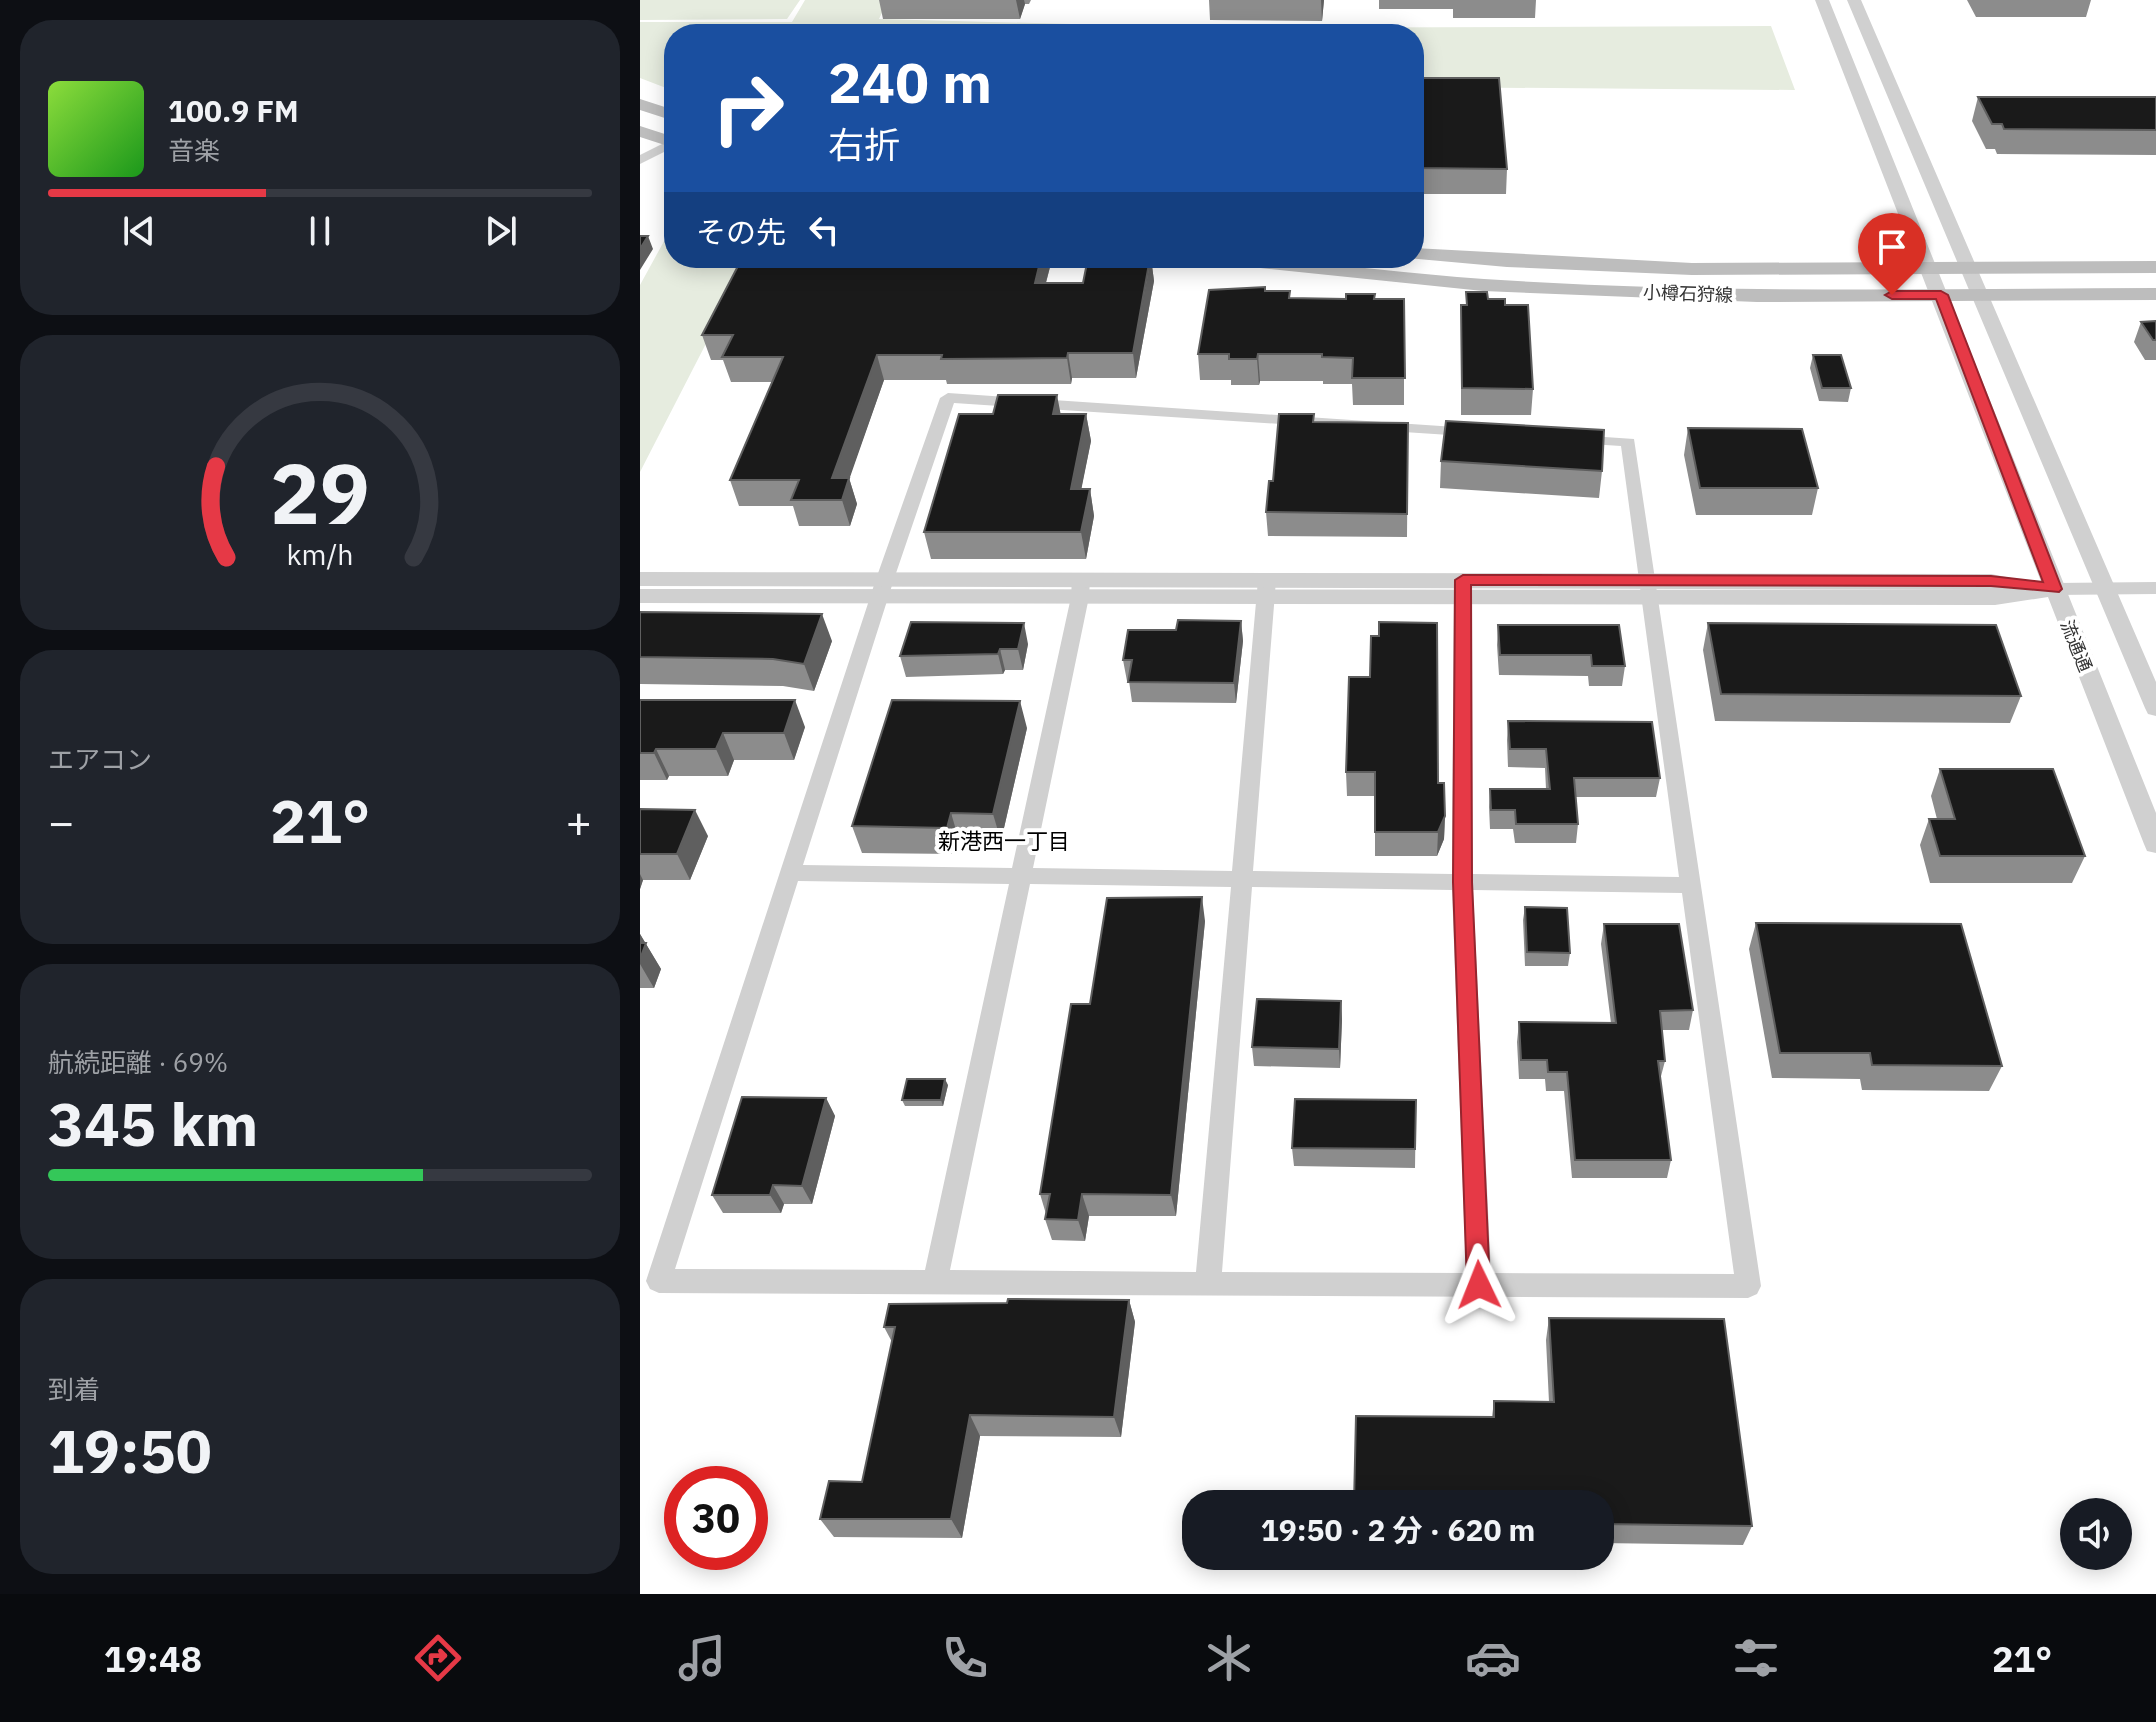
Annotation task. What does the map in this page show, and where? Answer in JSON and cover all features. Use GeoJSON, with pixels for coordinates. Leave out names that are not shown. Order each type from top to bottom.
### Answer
{"type":"FeatureCollection","features":[{"type":"Feature","properties":{"kind":"main road"},"geometry":{"type":"LineString","coordinates":[[640,104],[664,112]]}},
{"type":"Feature","properties":{"kind":"main road"},"geometry":{"type":"LineString","coordinates":[[640,131],[664,139]]}},
{"type":"Feature","properties":{"kind":"main road","name":"小樽石狩線"},"geometry":{"type":"LineString","coordinates":[[1424,255],[1504,262],[1751,272],[2156,267]]}},
{"type":"Feature","properties":{"kind":"main road","name":"小樽石狩線"},"geometry":{"type":"LineString","coordinates":[[1321,268],[1498,286],[1757,296],[2156,294]]}},
{"type":"Feature","properties":{"kind":"street","name":"流通通"},"geometry":{"type":"LineString","coordinates":[[1822,0],[2156,844]]}},
{"type":"Feature","properties":{"kind":"street"},"geometry":{"type":"LineString","coordinates":[[1854,0],[2156,708]]}},
{"type":"Feature","properties":{"kind":"street"},"geometry":{"type":"LineString","coordinates":[[640,160],[664,148]]}},
{"type":"Feature","properties":{"kind":"street"},"geometry":{"type":"LineString","coordinates":[[948,398],[1628,442],[1748,1286],[659,1281],[883,588],[948,398]]}},
{"type":"Feature","properties":{"kind":"street"},"geometry":{"type":"LineString","coordinates":[[640,579],[883,588]]}},
{"type":"Feature","properties":{"kind":"street"},"geometry":{"type":"LineString","coordinates":[[640,596],[883,588],[1464,588],[1649,589],[1995,598],[2054,589],[2156,588]]}},
{"type":"Feature","properties":{"kind":"street"},"geometry":{"type":"LineString","coordinates":[[935,1282],[1080,588]]}},
{"type":"Feature","properties":{"kind":"street"},"geometry":{"type":"LineString","coordinates":[[1208,1283],[1267,588]]}},
{"type":"Feature","properties":{"kind":"street"},"geometry":{"type":"LineString","coordinates":[[1464,588],[1462,882],[1479,1285]]}},
{"type":"Feature","properties":{"kind":"street"},"geometry":{"type":"LineString","coordinates":[[792,873],[1692,885]]}},
{"type":"Feature","properties":{"kind":"shaded area"},"geometry":{"type":"Polygon","coordinates":[[[640,0],[800,0],[787,19],[640,20],[640,0]]]}},
{"type":"Feature","properties":{"kind":"shaded area"},"geometry":{"type":"Polygon","coordinates":[[[805,0],[888,0],[879,19],[1070,24],[664,24],[664,87],[640,78],[640,22],[792,22],[805,0]]]}},
{"type":"Feature","properties":{"kind":"shaded area"},"geometry":{"type":"Polygon","coordinates":[[[1771,26],[1795,90],[1424,87],[1424,27],[1771,26]]]}},
{"type":"Feature","properties":{"kind":"shaded area"},"geometry":{"type":"Polygon","coordinates":[[[664,241],[664,268],[745,268],[640,472],[640,285],[664,241]]]}},
{"type":"Feature","properties":{"kind":"building"},"geometry":{"type":"Polygon","coordinates":[[[1424,78],[1499,78],[1507,169],[1424,168],[1424,78]]]}},
{"type":"Feature","properties":{"kind":"building"},"geometry":{"type":"Polygon","coordinates":[[[1978,97],[2156,97],[2156,130],[2004,129],[2002,124],[1992,124],[1978,97]]]}},
{"type":"Feature","properties":{"kind":"building"},"geometry":{"type":"Polygon","coordinates":[[[640,236],[648,236],[640,249],[640,236]]]}},
{"type":"Feature","properties":{"kind":"building"},"geometry":{"type":"Polygon","coordinates":[[[737,268],[1039,268],[1035,283],[1083,283],[1086,268],[1148,268],[1133,353],[1068,353],[1067,358],[941,359],[942,355],[877,355],[832,478],[849,478],[842,500],[791,500],[799,480],[730,480],[783,357],[722,357],[733,335],[702,335],[737,268]]]}},
{"type":"Feature","properties":{"kind":"building"},"geometry":{"type":"Polygon","coordinates":[[[1265,287],[1265,291],[1290,291],[1289,298],[1346,299],[1346,294],[1375,294],[1374,299],[1404,299],[1405,378],[1352,378],[1353,358],[1322,357],[1322,354],[1258,354],[1257,359],[1229,359],[1229,354],[1198,354],[1209,290],[1265,287]]]}},
{"type":"Feature","properties":{"kind":"building"},"geometry":{"type":"Polygon","coordinates":[[[1466,292],[1487,292],[1488,299],[1505,299],[1505,305],[1528,305],[1533,389],[1462,388],[1461,305],[1467,305],[1466,292]]]}},
{"type":"Feature","properties":{"kind":"building"},"geometry":{"type":"Polygon","coordinates":[[[2156,321],[2156,340],[2153,340],[2141,322],[2156,321]]]}},
{"type":"Feature","properties":{"kind":"building"},"geometry":{"type":"Polygon","coordinates":[[[1813,355],[1841,355],[1851,388],[1822,388],[1813,355]]]}},
{"type":"Feature","properties":{"kind":"building"},"geometry":{"type":"Polygon","coordinates":[[[998,395],[1057,395],[1053,414],[1086,414],[1071,489],[1090,489],[1081,532],[924,532],[959,414],[993,414],[998,395]]]}},
{"type":"Feature","properties":{"kind":"building"},"geometry":{"type":"Polygon","coordinates":[[[1279,414],[1314,414],[1313,422],[1408,423],[1407,514],[1266,512],[1269,481],[1273,481],[1279,414]]]}},
{"type":"Feature","properties":{"kind":"building"},"geometry":{"type":"Polygon","coordinates":[[[1446,421],[1604,430],[1602,471],[1441,461],[1446,421]]]}},
{"type":"Feature","properties":{"kind":"building"},"geometry":{"type":"Polygon","coordinates":[[[1688,428],[1802,429],[1818,488],[1700,488],[1688,428]]]}},
{"type":"Feature","properties":{"kind":"building"},"geometry":{"type":"Polygon","coordinates":[[[640,612],[822,614],[804,664],[773,659],[640,657],[640,612]]]}},
{"type":"Feature","properties":{"kind":"building"},"geometry":{"type":"Polygon","coordinates":[[[1178,620],[1241,621],[1234,683],[1128,682],[1132,660],[1123,660],[1128,630],[1176,630],[1178,620]]]}},
{"type":"Feature","properties":{"kind":"building"},"geometry":{"type":"Polygon","coordinates":[[[911,622],[1024,623],[1018,649],[1000,649],[998,654],[900,656],[911,622]]]}},
{"type":"Feature","properties":{"kind":"building"},"geometry":{"type":"Polygon","coordinates":[[[1379,622],[1437,623],[1438,783],[1444,783],[1445,816],[1438,832],[1375,832],[1375,772],[1346,772],[1349,677],[1370,677],[1371,636],[1379,636],[1379,622]]]}},
{"type":"Feature","properties":{"kind":"building"},"geometry":{"type":"Polygon","coordinates":[[[1708,623],[1996,625],[2021,696],[1721,694],[1708,623]]]}},
{"type":"Feature","properties":{"kind":"building"},"geometry":{"type":"Polygon","coordinates":[[[1498,625],[1619,625],[1625,666],[1592,666],[1591,655],[1500,655],[1498,625]]]}},
{"type":"Feature","properties":{"kind":"building"},"geometry":{"type":"Polygon","coordinates":[[[640,700],[795,700],[784,733],[723,733],[716,749],[656,749],[654,753],[640,753],[640,700]]]}},
{"type":"Feature","properties":{"kind":"building"},"geometry":{"type":"Polygon","coordinates":[[[892,700],[1020,701],[993,814],[951,813],[947,828],[852,826],[892,700]]]}},
{"type":"Feature","properties":{"kind":"building"},"geometry":{"type":"Polygon","coordinates":[[[1508,721],[1652,722],[1660,778],[1574,778],[1578,824],[1516,824],[1515,810],[1491,810],[1490,789],[1550,789],[1546,749],[1510,749],[1508,721]]]}},
{"type":"Feature","properties":{"kind":"building"},"geometry":{"type":"Polygon","coordinates":[[[1940,769],[2053,769],[2085,856],[1940,856],[1929,819],[1955,819],[1940,769]]]}},
{"type":"Feature","properties":{"kind":"building"},"geometry":{"type":"Polygon","coordinates":[[[640,809],[695,810],[677,854],[640,854],[640,809]]]}},
{"type":"Feature","properties":{"kind":"building"},"geometry":{"type":"Polygon","coordinates":[[[1202,897],[1171,1195],[1082,1194],[1078,1220],[1045,1219],[1050,1194],[1040,1194],[1071,1004],[1090,1004],[1107,898],[1202,897]]]}},
{"type":"Feature","properties":{"kind":"building"},"geometry":{"type":"Polygon","coordinates":[[[1525,907],[1567,908],[1570,953],[1527,952],[1525,907]]]}},
{"type":"Feature","properties":{"kind":"building"},"geometry":{"type":"Polygon","coordinates":[[[1756,923],[1961,924],[2002,1066],[1872,1065],[1870,1053],[1780,1053],[1756,923]]]}},
{"type":"Feature","properties":{"kind":"building"},"geometry":{"type":"Polygon","coordinates":[[[1604,924],[1679,924],[1693,1010],[1660,1011],[1665,1061],[1658,1061],[1671,1160],[1575,1160],[1567,1072],[1548,1072],[1547,1060],[1521,1060],[1519,1022],[1616,1023],[1604,924]]]}},
{"type":"Feature","properties":{"kind":"building"},"geometry":{"type":"Polygon","coordinates":[[[640,943],[646,943],[640,959],[640,943]]]}},
{"type":"Feature","properties":{"kind":"building"},"geometry":{"type":"Polygon","coordinates":[[[1257,999],[1341,1001],[1339,1049],[1252,1047],[1257,999]]]}},
{"type":"Feature","properties":{"kind":"building"},"geometry":{"type":"Polygon","coordinates":[[[907,1079],[945,1079],[941,1100],[902,1100],[907,1079]]]}},
{"type":"Feature","properties":{"kind":"building"},"geometry":{"type":"Polygon","coordinates":[[[742,1097],[826,1098],[802,1186],[773,1185],[770,1195],[712,1195],[742,1097]]]}},
{"type":"Feature","properties":{"kind":"building"},"geometry":{"type":"Polygon","coordinates":[[[1295,1099],[1416,1100],[1415,1149],[1292,1148],[1295,1099]]]}},
{"type":"Feature","properties":{"kind":"building"},"geometry":{"type":"Polygon","coordinates":[[[1008,1299],[1129,1300],[1114,1417],[970,1415],[951,1519],[820,1519],[829,1481],[862,1482],[895,1327],[884,1327],[889,1304],[1007,1303],[1008,1299]]]}},
{"type":"Feature","properties":{"kind":"building"},"geometry":{"type":"Polygon","coordinates":[[[1549,1318],[1724,1319],[1752,1526],[1614,1524],[1614,1490],[1354,1490],[1356,1416],[1494,1417],[1494,1401],[1554,1402],[1549,1318]]]}},
{"type":"Feature","properties":{"kind":"district","name":"新港西一丁目"},"geometry":{"type":"Point","coordinates":[1004,841]}},
{"type":"Feature","properties":{"kind":"route"},"geometry":{"type":"LineString","coordinates":[[1479,1285],[1462,882],[1463,580],[1991,581],[2054,589],[1941,295],[1892,295]]}}]}
